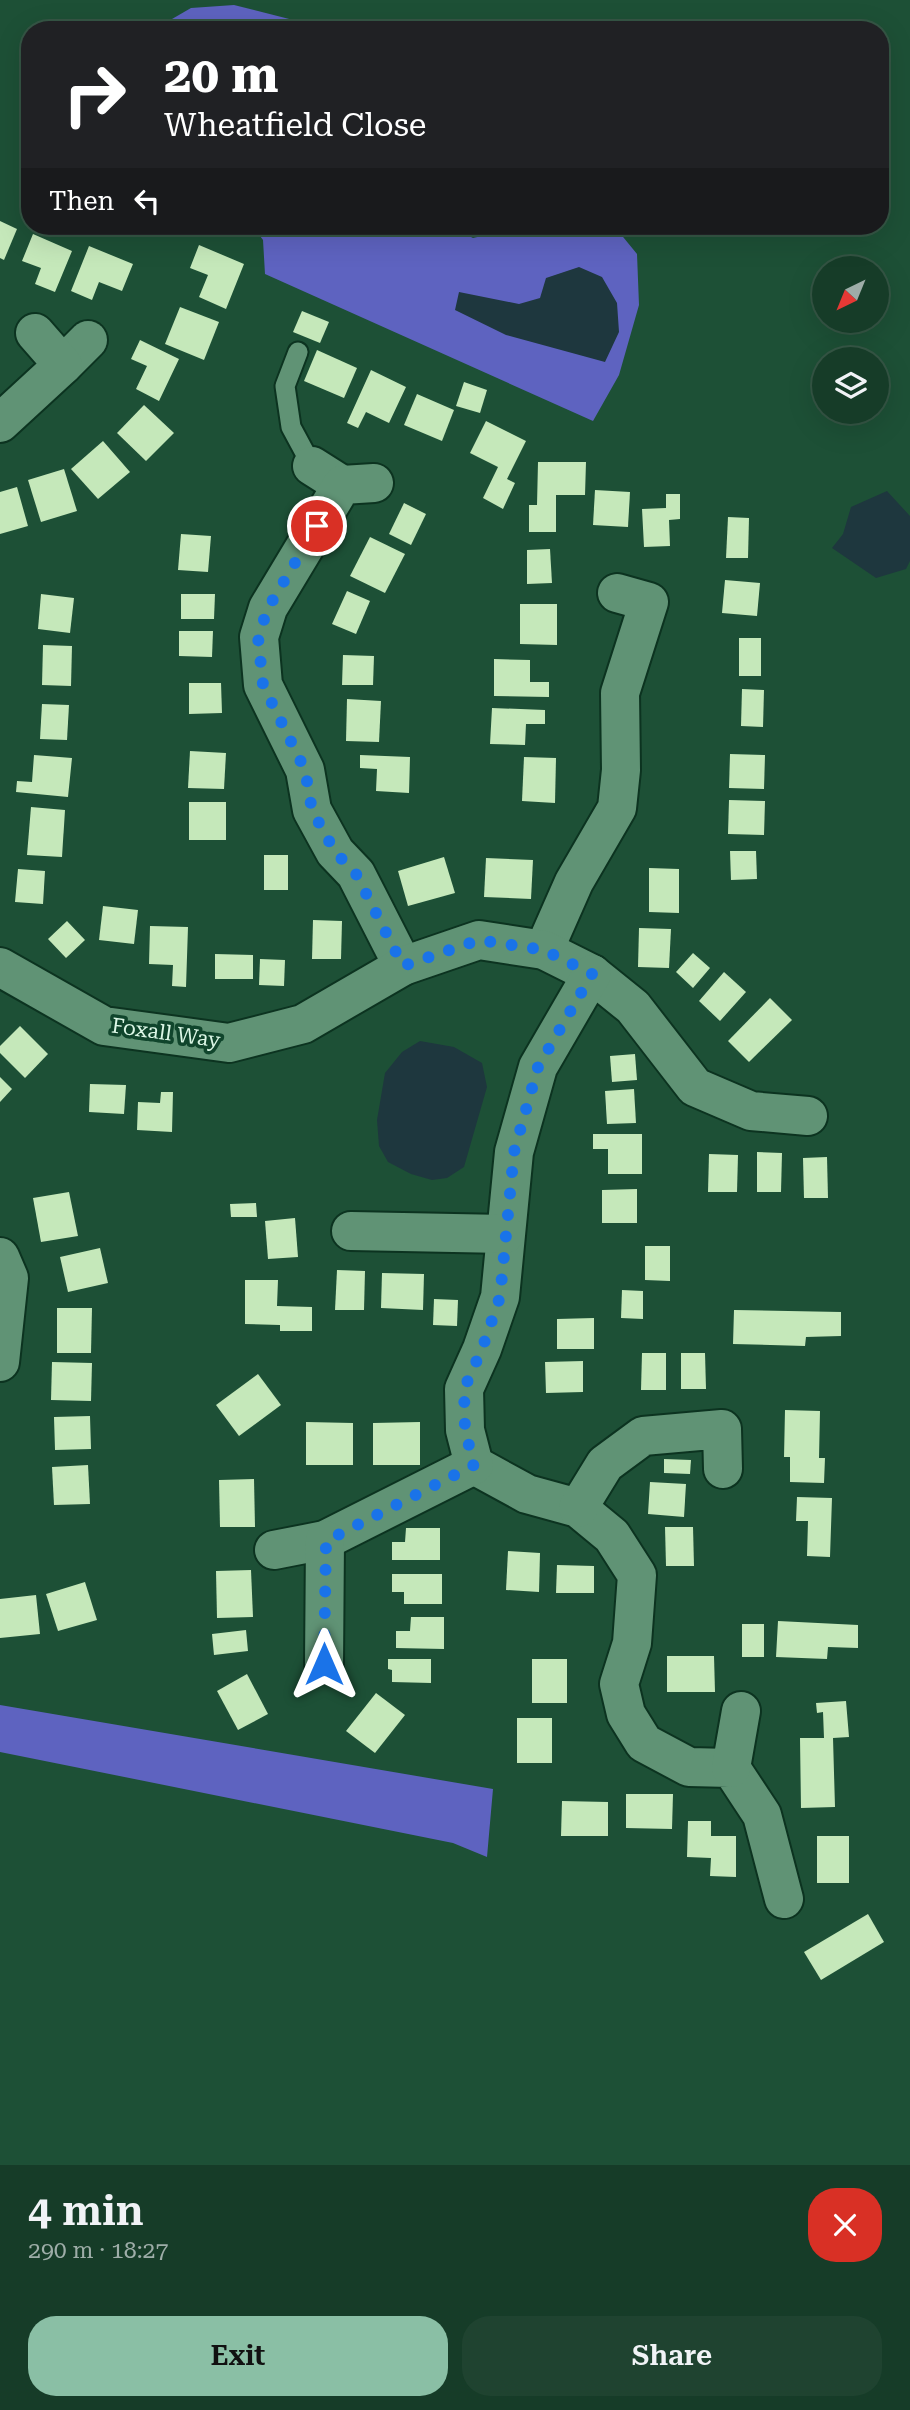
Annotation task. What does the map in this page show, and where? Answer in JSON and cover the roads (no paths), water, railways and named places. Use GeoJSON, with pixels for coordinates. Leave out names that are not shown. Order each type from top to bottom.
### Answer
{"type":"FeatureCollection","features":[{"type":"Feature","properties":{"kind":"street"},"geometry":{"type":"LineString","coordinates":[[0,423],[76,353],[35,333]]}},
{"type":"Feature","properties":{"kind":"street"},"geometry":{"type":"LineString","coordinates":[[343,478],[268,608],[258,637],[263,685],[305,770],[312,810],[335,852],[356,874],[403,966]]}},
{"type":"Feature","properties":{"kind":"street"},"geometry":{"type":"LineString","coordinates":[[544,950],[574,882],[617,808],[621,770],[620,693],[649,602],[617,593]]}},
{"type":"Feature","properties":{"kind":"street","name":"Foxall Way"},"geometry":{"type":"LineString","coordinates":[[0,967],[104,1026],[229,1043],[303,1024],[403,966],[479,940],[544,950],[592,974],[633,1007],[695,1087],[751,1111],[808,1116]]}},
{"type":"Feature","properties":{"kind":"street"},"geometry":{"type":"LineString","coordinates":[[592,974],[538,1067],[514,1152],[500,1297],[482,1349],[464,1389],[465,1430],[474,1465],[527,1494],[578,1508],[612,1536],[637,1575],[632,1643],[619,1684],[626,1714],[644,1743],[689,1767],[731,1768]]}},
{"type":"Feature","properties":{"kind":"street"},"geometry":{"type":"LineString","coordinates":[[351,1231],[505,1234]]}},
{"type":"Feature","properties":{"kind":"street"},"geometry":{"type":"LineString","coordinates":[[0,1257],[9,1278],[0,1362]]}},
{"type":"Feature","properties":{"kind":"street"},"geometry":{"type":"LineString","coordinates":[[578,1508],[605,1464],[643,1436],[722,1429],[723,1469]]}},
{"type":"Feature","properties":{"kind":"street"},"geometry":{"type":"LineString","coordinates":[[274,1550],[326,1541],[474,1465]]}},
{"type":"Feature","properties":{"kind":"street"},"geometry":{"type":"LineString","coordinates":[[324,1664],[326,1541]]}},
{"type":"Feature","properties":{"kind":"street"},"geometry":{"type":"LineString","coordinates":[[741,1711],[731,1768],[762,1815],[784,1899]]}},
{"type":"Feature","properties":{"kind":"lane"},"geometry":{"type":"LineString","coordinates":[[298,352],[285,386],[291,427],[343,478]]}},
{"type":"Feature","properties":{"kind":"water"},"geometry":{"type":"Polygon","coordinates":[[[579,267],[602,277],[617,303],[619,332],[605,362],[506,335],[455,310],[459,292],[519,304],[540,298],[546,278],[579,267]]]}},
{"type":"Feature","properties":{"kind":"water"},"geometry":{"type":"Polygon","coordinates":[[[887,491],[910,516],[910,561],[906,569],[876,578],[832,548],[843,534],[851,507],[887,491]]]}},
{"type":"Feature","properties":{"kind":"water"},"geometry":{"type":"Polygon","coordinates":[[[420,1041],[454,1047],[482,1063],[487,1087],[464,1167],[447,1178],[432,1180],[411,1174],[388,1162],[379,1146],[377,1120],[385,1073],[402,1052],[420,1041]]]}}]}
